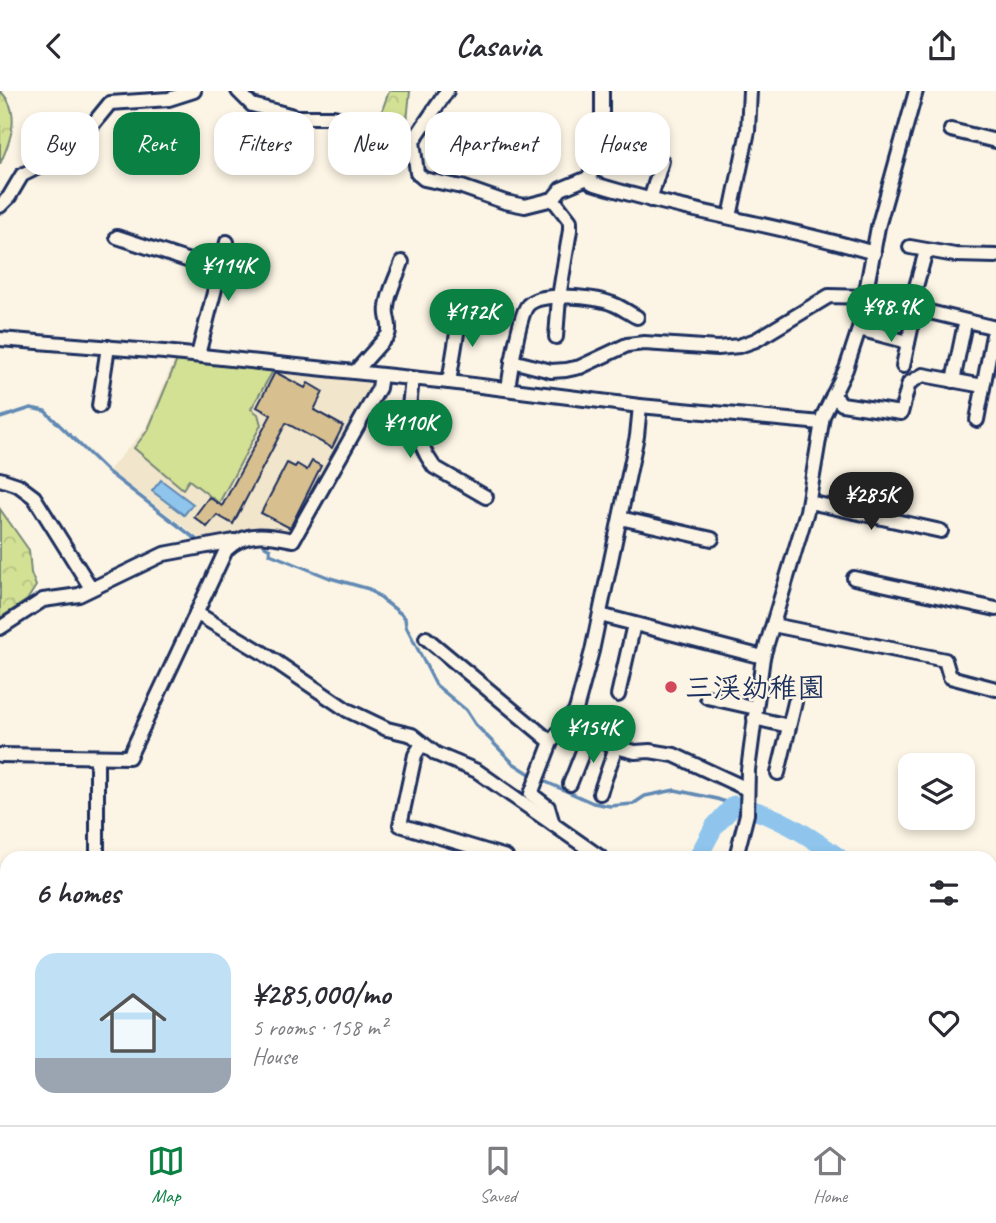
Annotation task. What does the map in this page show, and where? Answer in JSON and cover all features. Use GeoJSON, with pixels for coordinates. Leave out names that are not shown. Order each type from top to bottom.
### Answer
{"type":"FeatureCollection","features":[{"type":"Feature","properties":{"kind":"street"},"geometry":{"type":"LineString","coordinates":[[0,206],[9,197],[22,175],[63,155],[84,135],[113,97],[169,99],[194,91]]}},
{"type":"Feature","properties":{"kind":"street"},"geometry":{"type":"LineString","coordinates":[[238,91],[252,105],[297,117],[334,117],[374,132],[388,141],[413,141]]}},
{"type":"Feature","properties":{"kind":"street"},"geometry":{"type":"LineString","coordinates":[[447,91],[413,141],[417,173],[424,179],[462,187],[524,206],[553,199],[561,189],[590,177]]}},
{"type":"Feature","properties":{"kind":"street"},"geometry":{"type":"LineString","coordinates":[[602,91],[602,122],[590,177],[592,183],[650,200],[836,241],[874,253]]}},
{"type":"Feature","properties":{"kind":"street"},"geometry":{"type":"LineString","coordinates":[[730,217],[748,131],[750,91]]}},
{"type":"Feature","properties":{"kind":"street"},"geometry":{"type":"LineString","coordinates":[[738,851],[747,802],[763,657],[809,502],[821,423],[846,369],[859,329],[878,227],[916,91]]}},
{"type":"Feature","properties":{"kind":"street"},"geometry":{"type":"LineString","coordinates":[[951,130],[996,141]]}},
{"type":"Feature","properties":{"kind":"street"},"geometry":{"type":"LineString","coordinates":[[650,200],[658,175]]}},
{"type":"Feature","properties":{"kind":"street"},"geometry":{"type":"LineString","coordinates":[[553,199],[570,221],[556,337]]}},
{"type":"Feature","properties":{"kind":"street"},"geometry":{"type":"LineString","coordinates":[[117,237],[220,271]]}},
{"type":"Feature","properties":{"kind":"street"},"geometry":{"type":"LineString","coordinates":[[198,355],[227,242]]}},
{"type":"Feature","properties":{"kind":"street"},"geometry":{"type":"LineString","coordinates":[[910,247],[955,255],[996,256]]}},
{"type":"Feature","properties":{"kind":"street"},"geometry":{"type":"LineString","coordinates":[[910,308],[926,251]]}},
{"type":"Feature","properties":{"kind":"street"},"geometry":{"type":"LineString","coordinates":[[355,372],[388,335],[391,328],[387,304],[402,262]]}},
{"type":"Feature","properties":{"kind":"street"},"geometry":{"type":"LineString","coordinates":[[512,361],[551,371],[580,367],[627,345],[644,343],[718,348],[739,346],[756,340],[829,296],[867,297],[995,332],[977,420]]}},
{"type":"Feature","properties":{"kind":"street"},"geometry":{"type":"LineString","coordinates":[[508,390],[512,361],[526,307],[530,303],[542,297],[575,297],[611,303],[637,317]]}},
{"type":"Feature","properties":{"kind":"street"},"geometry":{"type":"LineString","coordinates":[[449,382],[461,309]]}},
{"type":"Feature","properties":{"kind":"street"},"geometry":{"type":"LineString","coordinates":[[953,381],[964,328]]}},
{"type":"Feature","properties":{"kind":"street"},"geometry":{"type":"LineString","coordinates":[[859,329],[910,336],[902,366]]}},
{"type":"Feature","properties":{"kind":"street"},"geometry":{"type":"LineString","coordinates":[[0,339],[198,355],[640,406],[821,423]]}},
{"type":"Feature","properties":{"kind":"street"},"geometry":{"type":"LineString","coordinates":[[99,406],[108,347]]}},
{"type":"Feature","properties":{"kind":"street"},"geometry":{"type":"LineString","coordinates":[[0,628],[43,600],[79,595],[164,554],[264,534],[293,540],[379,387],[380,375]]}},
{"type":"Feature","properties":{"kind":"street"},"geometry":{"type":"LineString","coordinates":[[833,395],[842,404],[901,413],[909,383],[923,375],[983,386]]}},
{"type":"Feature","properties":{"kind":"street"},"geometry":{"type":"LineString","coordinates":[[412,379],[408,416],[427,456],[434,467],[486,497]]}},
{"type":"Feature","properties":{"kind":"street"},"geometry":{"type":"LineString","coordinates":[[554,824],[548,807],[531,794],[551,742],[576,710],[593,652],[637,436],[640,406]]}},
{"type":"Feature","properties":{"kind":"street"},"geometry":{"type":"LineString","coordinates":[[0,479],[18,485],[34,498],[91,589]]}},
{"type":"Feature","properties":{"kind":"street"},"geometry":{"type":"LineString","coordinates":[[809,502],[941,531]]}},
{"type":"Feature","properties":{"kind":"street"},"geometry":{"type":"LineString","coordinates":[[620,518],[712,539]]}},
{"type":"Feature","properties":{"kind":"street"},"geometry":{"type":"LineString","coordinates":[[0,755],[129,757],[226,550],[234,541]]}},
{"type":"Feature","properties":{"kind":"street"},"geometry":{"type":"LineString","coordinates":[[854,578],[996,609]]}},
{"type":"Feature","properties":{"kind":"street"},"geometry":{"type":"LineString","coordinates":[[197,613],[262,653],[328,700],[387,729],[412,736],[436,754],[477,771],[592,851]]}},
{"type":"Feature","properties":{"kind":"street"},"geometry":{"type":"LineString","coordinates":[[600,615],[763,657]]}},
{"type":"Feature","properties":{"kind":"street"},"geometry":{"type":"LineString","coordinates":[[618,695],[634,624]]}},
{"type":"Feature","properties":{"kind":"street"},"geometry":{"type":"LineString","coordinates":[[773,625],[945,660],[950,677],[996,689]]}},
{"type":"Feature","properties":{"kind":"street"},"geometry":{"type":"LineString","coordinates":[[426,638],[551,742]]}},
{"type":"Feature","properties":{"kind":"street"},"geometry":{"type":"LineString","coordinates":[[707,697],[789,726]]}},
{"type":"Feature","properties":{"kind":"street"},"geometry":{"type":"LineString","coordinates":[[778,773],[795,702]]}},
{"type":"Feature","properties":{"kind":"street"},"geometry":{"type":"LineString","coordinates":[[566,725],[635,753],[650,751],[674,755],[747,802]]}},
{"type":"Feature","properties":{"kind":"street"},"geometry":{"type":"LineString","coordinates":[[570,784],[589,736]]}},
{"type":"Feature","properties":{"kind":"street"},"geometry":{"type":"LineString","coordinates":[[422,744],[415,755],[400,825],[486,851]]}},
{"type":"Feature","properties":{"kind":"street"},"geometry":{"type":"LineString","coordinates":[[600,793],[616,747]]}},
{"type":"Feature","properties":{"kind":"street"},"geometry":{"type":"LineString","coordinates":[[97,757],[97,851]]}},
{"type":"Feature","properties":{"kind":"shaded area"},"geometry":{"type":"Polygon","coordinates":[[[175,358],[365,378],[376,386],[294,533],[264,528],[236,537],[199,538],[109,470],[145,429],[175,358]]]}},
{"type":"Feature","properties":{"kind":"green space"},"geometry":{"type":"Polygon","coordinates":[[[0,91],[11,107],[13,117],[11,136],[0,164],[0,91]]]}},
{"type":"Feature","properties":{"kind":"green space"},"geometry":{"type":"Polygon","coordinates":[[[389,91],[410,91],[408,112],[382,112],[389,91]]]}},
{"type":"Feature","properties":{"kind":"green space"},"geometry":{"type":"Polygon","coordinates":[[[177,360],[273,371],[251,409],[258,414],[261,425],[219,503],[189,480],[183,489],[134,448],[148,430],[177,360]]]}},
{"type":"Feature","properties":{"kind":"green space"},"geometry":{"type":"Polygon","coordinates":[[[0,509],[29,550],[31,573],[36,586],[27,600],[0,618],[0,509]]]}},
{"type":"Feature","properties":{"kind":"water"},"geometry":{"type":"Polygon","coordinates":[[[161,480],[193,504],[184,515],[152,491],[161,480]]]}},
{"type":"Feature","properties":{"kind":"building"},"geometry":{"type":"Polygon","coordinates":[[[275,372],[305,388],[308,383],[323,392],[314,410],[343,426],[332,448],[286,423],[233,524],[217,515],[207,527],[194,517],[209,497],[222,506],[271,415],[257,407],[275,372]]]}},
{"type":"Feature","properties":{"kind":"building"},"geometry":{"type":"Polygon","coordinates":[[[312,461],[321,466],[290,528],[261,513],[287,463],[295,467],[297,464],[307,470],[312,461]]]}},
{"type":"Feature","properties":{"kind":"waterway"},"geometry":{"type":"LineString","coordinates":[[0,418],[31,408],[45,411],[108,472],[197,540]]}},
{"type":"Feature","properties":{"kind":"waterway"},"geometry":{"type":"LineString","coordinates":[[265,546],[270,549],[270,554],[330,578],[369,589],[400,613],[405,618],[406,626],[436,685],[466,710],[475,724],[513,763],[533,776]]}},
{"type":"Feature","properties":{"kind":"waterway"},"geometry":{"type":"LineString","coordinates":[[546,782],[593,803],[610,806],[633,804],[645,796],[675,790],[734,805]]}},
{"type":"Feature","properties":{"kind":"waterway"},"geometry":{"type":"LineString","coordinates":[[701,851],[714,827],[734,805],[763,813],[789,825],[830,851]]}},
{"type":"Feature","properties":{"kind":"place","name":"三渓幼稚園"},"geometry":{"type":"Point","coordinates":[671,687]}}]}
